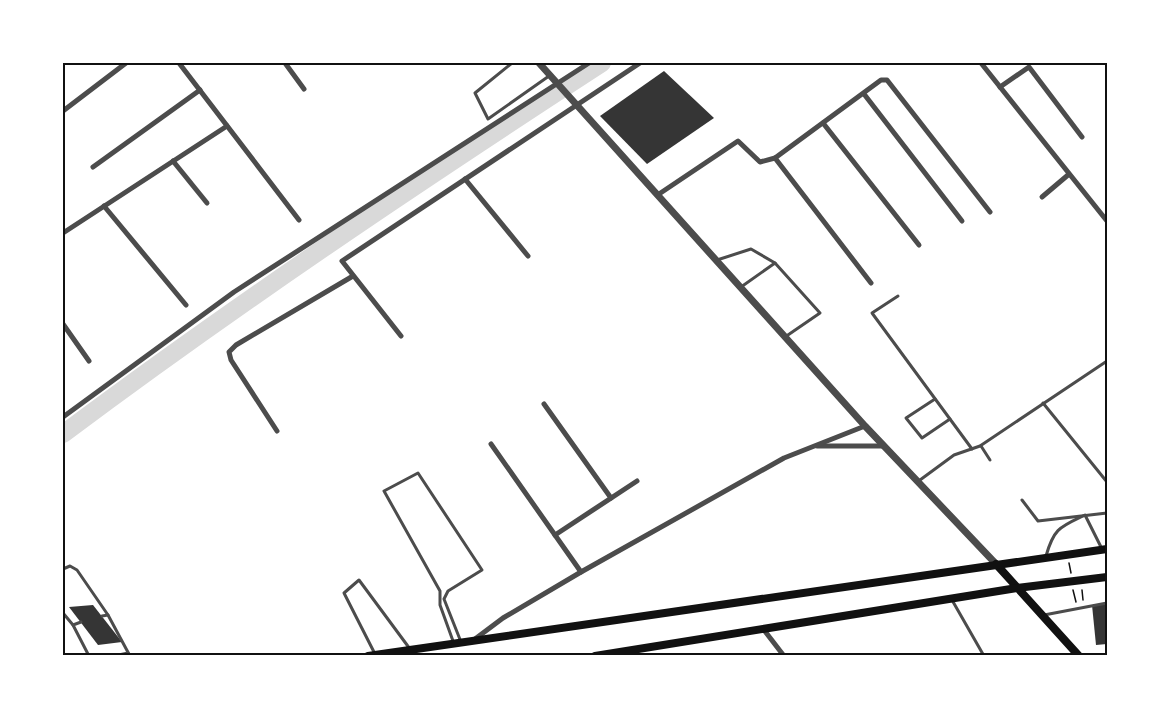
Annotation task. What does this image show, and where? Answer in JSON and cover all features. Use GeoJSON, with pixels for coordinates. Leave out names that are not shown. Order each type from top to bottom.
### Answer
{"type":"FeatureCollection","features":[{"type":"Feature","properties":{"kind":"main road"},"geometry":{"type":"LineString","coordinates":[[373,656],[1104,549]]}},
{"type":"Feature","properties":{"kind":"main road"},"geometry":{"type":"LineString","coordinates":[[996,564],[1079,656]]}},
{"type":"Feature","properties":{"kind":"main road"},"geometry":{"type":"LineString","coordinates":[[595,656],[1017,588],[1107,577]]}},
{"type":"Feature","properties":{"kind":"street"},"geometry":{"type":"LineString","coordinates":[[63,111],[126,63]]}},
{"type":"Feature","properties":{"kind":"street"},"geometry":{"type":"LineString","coordinates":[[179,63],[299,220]]}},
{"type":"Feature","properties":{"kind":"street"},"geometry":{"type":"LineString","coordinates":[[285,63],[303,89]]}},
{"type":"Feature","properties":{"kind":"street"},"geometry":{"type":"LineString","coordinates":[[539,63],[865,426],[996,564]]}},
{"type":"Feature","properties":{"kind":"street"},"geometry":{"type":"LineString","coordinates":[[63,417],[234,292],[589,63]]}},
{"type":"Feature","properties":{"kind":"street"},"geometry":{"type":"LineString","coordinates":[[401,336],[342,261],[640,63]]}},
{"type":"Feature","properties":{"kind":"street"},"geometry":{"type":"LineString","coordinates":[[981,63],[1068,175],[1107,221]]}},
{"type":"Feature","properties":{"kind":"street"},"geometry":{"type":"LineString","coordinates":[[1000,87],[1028,65],[1082,137]]}},
{"type":"Feature","properties":{"kind":"street"},"geometry":{"type":"LineString","coordinates":[[659,194],[738,141],[760,162],[775,158],[881,80],[887,80],[892,83],[990,212]]}},
{"type":"Feature","properties":{"kind":"street"},"geometry":{"type":"LineString","coordinates":[[93,167],[200,90]]}},
{"type":"Feature","properties":{"kind":"street"},"geometry":{"type":"LineString","coordinates":[[864,94],[962,221]]}},
{"type":"Feature","properties":{"kind":"street"},"geometry":{"type":"LineString","coordinates":[[823,123],[919,245]]}},
{"type":"Feature","properties":{"kind":"street"},"geometry":{"type":"LineString","coordinates":[[63,233],[227,126]]}},
{"type":"Feature","properties":{"kind":"street"},"geometry":{"type":"LineString","coordinates":[[775,158],[871,283]]}},
{"type":"Feature","properties":{"kind":"street"},"geometry":{"type":"LineString","coordinates":[[174,161],[207,203]]}},
{"type":"Feature","properties":{"kind":"street"},"geometry":{"type":"LineString","coordinates":[[1042,196],[1068,175]]}},
{"type":"Feature","properties":{"kind":"street"},"geometry":{"type":"LineString","coordinates":[[465,179],[528,256]]}},
{"type":"Feature","properties":{"kind":"street"},"geometry":{"type":"LineString","coordinates":[[104,206],[186,305]]}},
{"type":"Feature","properties":{"kind":"street"},"geometry":{"type":"LineString","coordinates":[[277,431],[231,360],[229,352],[236,345],[353,276]]}},
{"type":"Feature","properties":{"kind":"street"},"geometry":{"type":"LineString","coordinates":[[63,324],[89,361]]}},
{"type":"Feature","properties":{"kind":"street"},"geometry":{"type":"LineString","coordinates":[[544,404],[611,498]]}},
{"type":"Feature","properties":{"kind":"street"},"geometry":{"type":"LineString","coordinates":[[461,644],[581,572],[784,458],[865,426]]}},
{"type":"Feature","properties":{"kind":"street"},"geometry":{"type":"LineString","coordinates":[[491,444],[581,572]]}},
{"type":"Feature","properties":{"kind":"street"},"geometry":{"type":"LineString","coordinates":[[813,446],[884,446]]}},
{"type":"Feature","properties":{"kind":"street"},"geometry":{"type":"LineString","coordinates":[[555,534],[637,481]]}},
{"type":"Feature","properties":{"kind":"street"},"geometry":{"type":"LineString","coordinates":[[764,630],[784,656]]}},
{"type":"Feature","properties":{"kind":"lane"},"geometry":{"type":"LineString","coordinates":[[512,63],[476,93],[488,119],[550,75]]}},
{"type":"Feature","properties":{"kind":"lane"},"geometry":{"type":"LineString","coordinates":[[717,260],[751,249],[776,263],[820,312],[785,337]]}},
{"type":"Feature","properties":{"kind":"lane"},"geometry":{"type":"LineString","coordinates":[[741,287],[776,263]]}},
{"type":"Feature","properties":{"kind":"lane"},"geometry":{"type":"LineString","coordinates":[[898,296],[872,314],[972,449]]}},
{"type":"Feature","properties":{"kind":"lane"},"geometry":{"type":"LineString","coordinates":[[918,482],[954,455],[981,446],[1107,361]]}},
{"type":"Feature","properties":{"kind":"lane"},"geometry":{"type":"LineString","coordinates":[[935,399],[906,418],[922,438],[950,419]]}},
{"type":"Feature","properties":{"kind":"lane"},"geometry":{"type":"LineString","coordinates":[[1043,403],[1107,482]]}},
{"type":"Feature","properties":{"kind":"lane"},"geometry":{"type":"LineString","coordinates":[[981,446],[990,460]]}},
{"type":"Feature","properties":{"kind":"lane"},"geometry":{"type":"LineString","coordinates":[[418,473],[482,570],[448,591],[444,599],[461,644],[440,605],[440,591],[384,491],[418,473]]}},
{"type":"Feature","properties":{"kind":"lane"},"geometry":{"type":"LineString","coordinates":[[1022,500],[1038,521],[1107,513]]}},
{"type":"Feature","properties":{"kind":"lane"},"geometry":{"type":"LineString","coordinates":[[1085,516],[1104,549]]}},
{"type":"Feature","properties":{"kind":"lane"},"geometry":{"type":"LineString","coordinates":[[1046,557],[1053,534],[1059,527],[1085,516]]}},
{"type":"Feature","properties":{"kind":"lane"},"geometry":{"type":"LineString","coordinates":[[63,568],[70,566],[77,570],[108,615],[129,655],[114,656]]}},
{"type":"Feature","properties":{"kind":"lane"},"geometry":{"type":"LineString","coordinates":[[373,656],[344,593],[359,580],[411,651]]}},
{"type":"Feature","properties":{"kind":"lane"},"geometry":{"type":"LineString","coordinates":[[952,599],[984,656]]}},
{"type":"Feature","properties":{"kind":"lane"},"geometry":{"type":"LineString","coordinates":[[1042,615],[1107,603]]}},
{"type":"Feature","properties":{"kind":"lane"},"geometry":{"type":"LineString","coordinates":[[63,613],[73,625],[89,656]]}},
{"type":"Feature","properties":{"kind":"lane"},"geometry":{"type":"LineString","coordinates":[[102,616],[108,615]]}},
{"type":"Feature","properties":{"kind":"lane"},"geometry":{"type":"LineString","coordinates":[[73,625],[81,622]]}},
{"type":"Feature","properties":{"kind":"building"},"geometry":{"type":"Polygon","coordinates":[[[664,71],[714,118],[647,164],[600,116],[664,71]]]}},
{"type":"Feature","properties":{"kind":"building"},"geometry":{"type":"Polygon","coordinates":[[[1107,604],[1107,644],[1096,645],[1092,605],[1107,604]]]}},
{"type":"Feature","properties":{"kind":"building"},"geometry":{"type":"Polygon","coordinates":[[[93,605],[122,642],[98,645],[69,607],[93,605]]]}},
{"type":"Feature","properties":{"kind":"waterway"},"geometry":{"type":"LineString","coordinates":[[63,434],[330,244],[602,63]]}}]}
